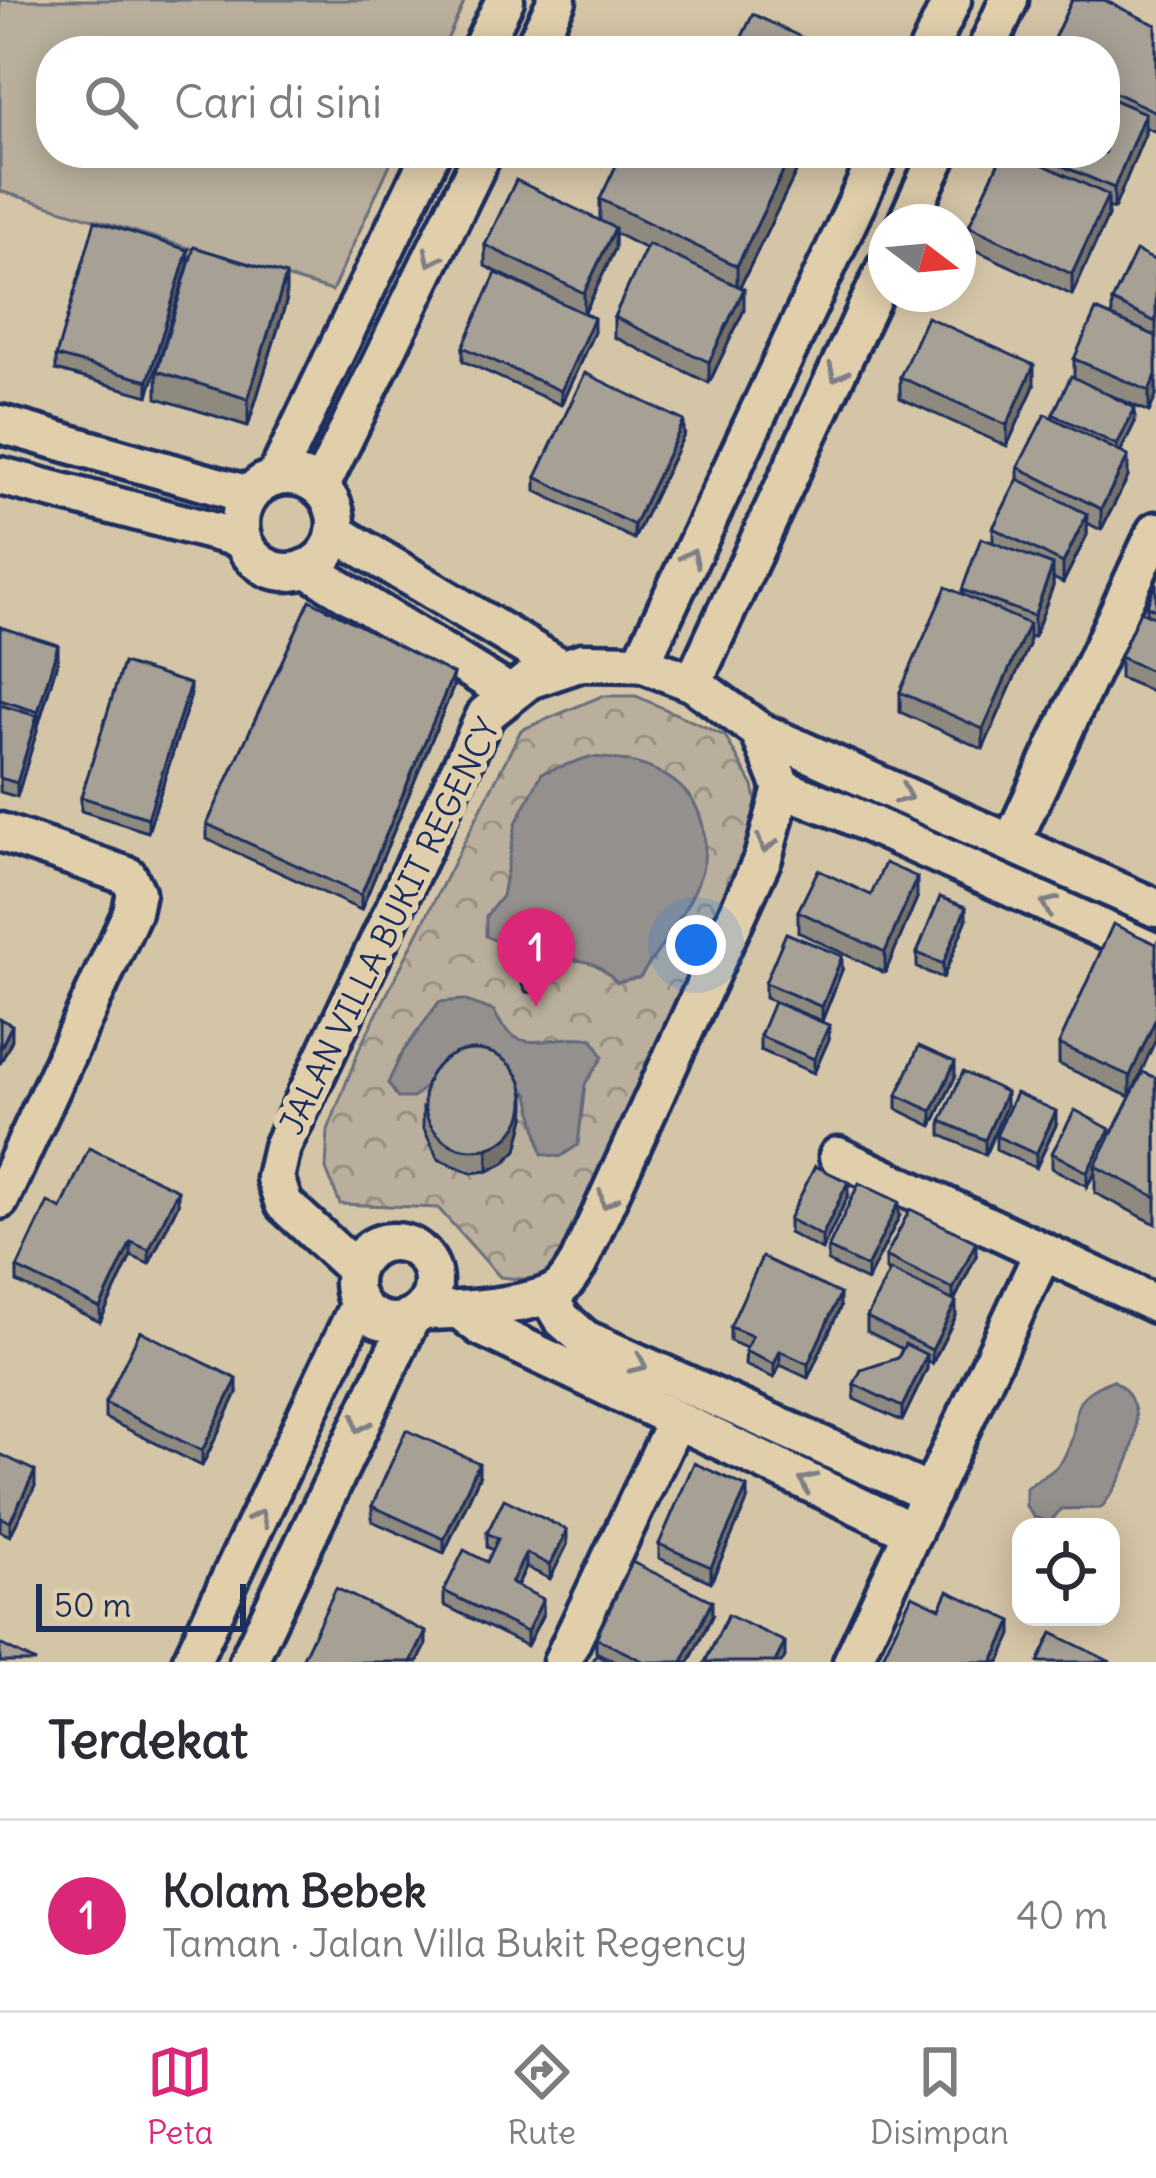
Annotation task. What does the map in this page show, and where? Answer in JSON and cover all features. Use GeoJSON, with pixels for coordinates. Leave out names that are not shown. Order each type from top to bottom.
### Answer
{"type":"FeatureCollection","features":[{"type":"Feature","properties":{"kind":"street"},"geometry":{"type":"LineString","coordinates":[[487,36],[505,0]]}},
{"type":"Feature","properties":{"kind":"street"},"geometry":{"type":"LineString","coordinates":[[539,36],[557,0]]}},
{"type":"Feature","properties":{"kind":"street"},"geometry":{"type":"LineString","coordinates":[[935,36],[952,0]]}},
{"type":"Feature","properties":{"kind":"street"},"geometry":{"type":"LineString","coordinates":[[993,36],[1009,0]]}},
{"type":"Feature","properties":{"kind":"street"},"geometry":{"type":"LineString","coordinates":[[0,424],[263,486],[307,480],[330,501],[335,532],[329,548],[306,568],[291,572],[261,564],[242,539],[242,508],[263,486],[423,168]]}},
{"type":"Feature","properties":{"kind":"street"},"geometry":{"type":"LineString","coordinates":[[320,488],[476,168]]}},
{"type":"Feature","properties":{"kind":"street"},"geometry":{"type":"LineString","coordinates":[[641,663],[873,168]]}},
{"type":"Feature","properties":{"kind":"street"},"geometry":{"type":"LineString","coordinates":[[915,204],[931,168]]}},
{"type":"Feature","properties":{"kind":"street"},"geometry":{"type":"LineString","coordinates":[[868,306],[694,683],[759,731],[1156,908]]}},
{"type":"Feature","properties":{"kind":"street"},"geometry":{"type":"LineString","coordinates":[[0,476],[242,539]]}},
{"type":"Feature","properties":{"kind":"street"},"geometry":{"type":"LineString","coordinates":[[1012,842],[1156,531]]}},
{"type":"Feature","properties":{"kind":"street"},"geometry":{"type":"LineString","coordinates":[[335,532],[562,668]]}},
{"type":"Feature","properties":{"kind":"street"},"geometry":{"type":"LineString","coordinates":[[306,568],[509,693]]}},
{"type":"Feature","properties":{"kind":"street","name":"JALAN VILLA BUKIT REGENCY"},"geometry":{"type":"LineString","coordinates":[[357,1287],[284,1204],[275,1178],[282,1148],[486,714],[530,680],[582,662],[641,663],[694,683]]}},
{"type":"Feature","properties":{"kind":"street"},"geometry":{"type":"LineString","coordinates":[[357,1287],[382,1321],[548,1296],[578,1264],[763,858],[782,788],[759,731]]}},
{"type":"Feature","properties":{"kind":"street"},"geometry":{"type":"LineString","coordinates":[[782,788],[1156,953]]}},
{"type":"Feature","properties":{"kind":"street"},"geometry":{"type":"LineString","coordinates":[[0,832],[128,876],[136,892],[132,912],[0,1200]]}},
{"type":"Feature","properties":{"kind":"street"},"geometry":{"type":"LineString","coordinates":[[838,1156],[1156,1304]]}},
{"type":"Feature","properties":{"kind":"street"},"geometry":{"type":"LineString","coordinates":[[191,1662],[357,1287],[361,1258],[381,1244],[406,1244],[417,1250],[431,1270],[430,1297],[416,1314],[248,1662]]}},
{"type":"Feature","properties":{"kind":"street"},"geometry":{"type":"LineString","coordinates":[[852,1662],[1043,1252]]}},
{"type":"Feature","properties":{"kind":"street"},"geometry":{"type":"LineString","coordinates":[[548,1296],[562,1319],[585,1339],[931,1494]]}},
{"type":"Feature","properties":{"kind":"street"},"geometry":{"type":"LineString","coordinates":[[462,1312],[481,1327],[913,1532]]}},
{"type":"Feature","properties":{"kind":"street"},"geometry":{"type":"LineString","coordinates":[[562,1662],[676,1420]]}},
{"type":"Feature","properties":{"kind":"green space"},"geometry":{"type":"Polygon","coordinates":[[[0,0],[465,0],[449,36],[36,36],[36,168],[388,168],[332,291],[0,191],[0,0]]]}},
{"type":"Feature","properties":{"kind":"green space"},"geometry":{"type":"Polygon","coordinates":[[[602,696],[636,696],[725,736],[753,786],[765,840],[555,1273],[529,1280],[500,1277],[438,1208],[340,1204],[326,1169],[328,1130],[360,1047],[521,730],[602,696]]]}},
{"type":"Feature","properties":{"kind":"shaded area"},"geometry":{"type":"Polygon","coordinates":[[[589,757],[635,763],[674,781],[699,813],[704,835],[701,875],[678,921],[640,977],[617,982],[590,963],[486,936],[486,916],[502,896],[516,823],[542,773],[589,757]]]}},
{"type":"Feature","properties":{"kind":"shaded area"},"geometry":{"type":"Polygon","coordinates":[[[463,1000],[494,1011],[503,1027],[524,1041],[593,1039],[603,1057],[585,1084],[578,1145],[560,1157],[542,1154],[529,1095],[516,1080],[437,1076],[413,1098],[398,1098],[388,1083],[402,1053],[439,1002],[463,1000]]]}},
{"type":"Feature","properties":{"kind":"shaded area"},"geometry":{"type":"Polygon","coordinates":[[[1113,1380],[1133,1405],[1134,1440],[1122,1476],[1101,1508],[1061,1509],[1053,1518],[1034,1517],[1026,1506],[1026,1488],[1061,1462],[1079,1403],[1113,1380]]]}},
{"type":"Feature","properties":{"kind":"building"},"geometry":{"type":"Polygon","coordinates":[[[1072,0],[1104,0],[1156,25],[1156,112],[1120,95],[1120,36],[1055,36],[1072,0]]]}},
{"type":"Feature","properties":{"kind":"building"},"geometry":{"type":"Polygon","coordinates":[[[753,14],[799,36],[742,36],[753,14]]]}},
{"type":"Feature","properties":{"kind":"building"},"geometry":{"type":"Polygon","coordinates":[[[1120,102],[1145,113],[1114,188],[1067,168],[1120,168],[1120,102]]]}},
{"type":"Feature","properties":{"kind":"building"},"geometry":{"type":"Polygon","coordinates":[[[615,168],[785,168],[737,266],[600,199],[615,168]]]}},
{"type":"Feature","properties":{"kind":"building"},"geometry":{"type":"Polygon","coordinates":[[[996,168],[1050,168],[1108,195],[1072,274],[976,229],[976,211],[996,168]]]}},
{"type":"Feature","properties":{"kind":"building"},"geometry":{"type":"Polygon","coordinates":[[[516,180],[615,228],[584,293],[485,245],[516,180]]]}},
{"type":"Feature","properties":{"kind":"building"},"geometry":{"type":"Polygon","coordinates":[[[95,221],[188,250],[148,381],[56,356],[95,221]]]}},
{"type":"Feature","properties":{"kind":"building"},"geometry":{"type":"Polygon","coordinates":[[[648,244],[744,289],[709,362],[614,317],[648,244]]]}},
{"type":"Feature","properties":{"kind":"building"},"geometry":{"type":"Polygon","coordinates":[[[194,247],[286,275],[248,399],[157,371],[194,247]]]}},
{"type":"Feature","properties":{"kind":"building"},"geometry":{"type":"Polygon","coordinates":[[[1136,251],[1156,261],[1156,322],[1112,301],[1136,251]]]}},
{"type":"Feature","properties":{"kind":"building"},"geometry":{"type":"Polygon","coordinates":[[[496,273],[594,318],[561,391],[463,347],[496,273]]]}},
{"type":"Feature","properties":{"kind":"building"},"geometry":{"type":"Polygon","coordinates":[[[1096,310],[1156,336],[1156,375],[1149,391],[1074,359],[1096,310]]]}},
{"type":"Feature","properties":{"kind":"building"},"geometry":{"type":"Polygon","coordinates":[[[927,317],[1034,365],[1007,425],[900,377],[927,317]]]}},
{"type":"Feature","properties":{"kind":"building"},"geometry":{"type":"Polygon","coordinates":[[[585,373],[684,421],[634,525],[536,477],[585,373]]]}},
{"type":"Feature","properties":{"kind":"building"},"geometry":{"type":"Polygon","coordinates":[[[1071,376],[1135,408],[1117,445],[1053,414],[1071,376]]]}},
{"type":"Feature","properties":{"kind":"building"},"geometry":{"type":"Polygon","coordinates":[[[1045,414],[1128,456],[1101,509],[1018,467],[1045,414]]]}},
{"type":"Feature","properties":{"kind":"building"},"geometry":{"type":"Polygon","coordinates":[[[1018,479],[1087,514],[1063,563],[993,528],[1018,479]]]}},
{"type":"Feature","properties":{"kind":"building"},"geometry":{"type":"Polygon","coordinates":[[[981,538],[1053,565],[1034,616],[962,590],[981,538]]]}},
{"type":"Feature","properties":{"kind":"building"},"geometry":{"type":"Polygon","coordinates":[[[1156,582],[1156,610],[1147,606],[1156,582]]]}},
{"type":"Feature","properties":{"kind":"building"},"geometry":{"type":"Polygon","coordinates":[[[946,587],[1029,624],[983,729],[900,692],[946,587]]]}},
{"type":"Feature","properties":{"kind":"building"},"geometry":{"type":"Polygon","coordinates":[[[310,600],[453,674],[361,895],[207,824],[310,600]]]}},
{"type":"Feature","properties":{"kind":"building"},"geometry":{"type":"Polygon","coordinates":[[[1140,611],[1156,618],[1156,673],[1120,657],[1140,611]]]}},
{"type":"Feature","properties":{"kind":"building"},"geometry":{"type":"Polygon","coordinates":[[[0,627],[58,645],[38,712],[0,700],[0,627]]]}},
{"type":"Feature","properties":{"kind":"building"},"geometry":{"type":"Polygon","coordinates":[[[123,663],[190,684],[148,818],[81,797],[123,663]]]}},
{"type":"Feature","properties":{"kind":"building"},"geometry":{"type":"Polygon","coordinates":[[[0,705],[37,716],[17,783],[0,778],[0,705]]]}},
{"type":"Feature","properties":{"kind":"building"},"geometry":{"type":"Polygon","coordinates":[[[885,863],[917,877],[885,952],[798,911],[818,870],[871,895],[885,863]]]}},
{"type":"Feature","properties":{"kind":"building"},"geometry":{"type":"Polygon","coordinates":[[[940,897],[966,907],[943,964],[917,953],[940,897]]]}},
{"type":"Feature","properties":{"kind":"building"},"geometry":{"type":"Polygon","coordinates":[[[1113,924],[1156,944],[1156,1018],[1130,1076],[1059,1044],[1113,924]]]}},
{"type":"Feature","properties":{"kind":"building"},"geometry":{"type":"Polygon","coordinates":[[[786,933],[842,956],[822,1007],[765,983],[786,933]]]}},
{"type":"Feature","properties":{"kind":"building"},"geometry":{"type":"Polygon","coordinates":[[[540,963],[546,977],[539,987],[526,985],[522,978],[527,964],[540,963]]]}},
{"type":"Feature","properties":{"kind":"building"},"geometry":{"type":"Polygon","coordinates":[[[774,1002],[829,1025],[814,1059],[760,1036],[774,1002]]]}},
{"type":"Feature","properties":{"kind":"building"},"geometry":{"type":"Polygon","coordinates":[[[0,1019],[12,1025],[0,1049],[0,1019]]]}},
{"type":"Feature","properties":{"kind":"building"},"geometry":{"type":"Polygon","coordinates":[[[919,1046],[955,1062],[932,1111],[897,1095],[919,1046]]]}},
{"type":"Feature","properties":{"kind":"building"},"geometry":{"type":"Polygon","coordinates":[[[474,1050],[502,1058],[516,1072],[524,1100],[516,1128],[502,1142],[474,1150],[446,1142],[432,1128],[424,1100],[432,1072],[446,1058],[474,1050]]]}},
{"type":"Feature","properties":{"kind":"building"},"geometry":{"type":"Polygon","coordinates":[[[963,1072],[1006,1092],[985,1140],[941,1121],[963,1072]]]}},
{"type":"Feature","properties":{"kind":"building"},"geometry":{"type":"Polygon","coordinates":[[[1143,1072],[1156,1078],[1156,1197],[1095,1166],[1143,1072]]]}},
{"type":"Feature","properties":{"kind":"building"},"geometry":{"type":"Polygon","coordinates":[[[1016,1093],[1056,1111],[1036,1154],[996,1136],[1016,1093]]]}},
{"type":"Feature","properties":{"kind":"building"},"geometry":{"type":"Polygon","coordinates":[[[1075,1110],[1110,1129],[1087,1172],[1052,1153],[1075,1110]]]}},
{"type":"Feature","properties":{"kind":"building"},"geometry":{"type":"Polygon","coordinates":[[[89,1148],[178,1190],[149,1250],[131,1242],[100,1308],[17,1268],[48,1202],[61,1209],[89,1148]]]}},
{"type":"Feature","properties":{"kind":"building"},"geometry":{"type":"Polygon","coordinates":[[[815,1166],[848,1182],[822,1236],[789,1219],[815,1166]]]}},
{"type":"Feature","properties":{"kind":"building"},"geometry":{"type":"Polygon","coordinates":[[[859,1183],[899,1202],[867,1267],[828,1248],[859,1183]]]}},
{"type":"Feature","properties":{"kind":"building"},"geometry":{"type":"Polygon","coordinates":[[[910,1209],[976,1242],[953,1289],[886,1256],[910,1209]]]}},
{"type":"Feature","properties":{"kind":"building"},"geometry":{"type":"Polygon","coordinates":[[[762,1257],[840,1294],[808,1364],[780,1351],[774,1364],[745,1351],[752,1336],[730,1327],[762,1257]]]}},
{"type":"Feature","properties":{"kind":"building"},"geometry":{"type":"Polygon","coordinates":[[[890,1270],[956,1302],[932,1350],[867,1317],[890,1270]]]}},
{"type":"Feature","properties":{"kind":"building"},"geometry":{"type":"Polygon","coordinates":[[[140,1331],[237,1379],[202,1451],[105,1403],[140,1331]]]}},
{"type":"Feature","properties":{"kind":"building"},"geometry":{"type":"Polygon","coordinates":[[[905,1344],[927,1355],[902,1407],[854,1384],[861,1370],[898,1358],[905,1344]]]}},
{"type":"Feature","properties":{"kind":"building"},"geometry":{"type":"Polygon","coordinates":[[[406,1430],[479,1463],[444,1539],[372,1506],[406,1430]]]}},
{"type":"Feature","properties":{"kind":"building"},"geometry":{"type":"Polygon","coordinates":[[[0,1454],[35,1471],[10,1522],[0,1517],[0,1454]]]}},
{"type":"Feature","properties":{"kind":"building"},"geometry":{"type":"Polygon","coordinates":[[[694,1463],[747,1487],[711,1567],[659,1544],[694,1463]]]}},
{"type":"Feature","properties":{"kind":"building"},"geometry":{"type":"Polygon","coordinates":[[[504,1499],[567,1530],[550,1565],[526,1553],[511,1583],[543,1599],[527,1632],[444,1591],[464,1550],[487,1562],[498,1539],[487,1533],[504,1499]]]}},
{"type":"Feature","properties":{"kind":"building"},"geometry":{"type":"Polygon","coordinates":[[[632,1562],[712,1601],[682,1662],[645,1662],[596,1638],[632,1562]]]}},
{"type":"Feature","properties":{"kind":"building"},"geometry":{"type":"Polygon","coordinates":[[[336,1588],[426,1632],[411,1662],[301,1662],[336,1588]]]}},
{"type":"Feature","properties":{"kind":"building"},"geometry":{"type":"Polygon","coordinates":[[[948,1591],[1012,1621],[993,1662],[880,1662],[912,1595],[940,1608],[948,1591]]]}},
{"type":"Feature","properties":{"kind":"building"},"geometry":{"type":"Polygon","coordinates":[[[728,1615],[785,1642],[775,1662],[705,1662],[728,1615]]]}},
{"type":"Feature","properties":{"kind":"building"},"geometry":{"type":"Polygon","coordinates":[[[1052,1633],[1111,1662],[1038,1662],[1052,1633]]]}},
{"type":"Feature","properties":{"kind":"building"},"geometry":{"type":"Polygon","coordinates":[[[0,1644],[36,1662],[0,1662],[0,1644]]]}},
{"type":"Feature","properties":{"kind":"place","name":"Kolam Bebek"},"geometry":{"type":"Point","coordinates":[536,1007]}}]}
